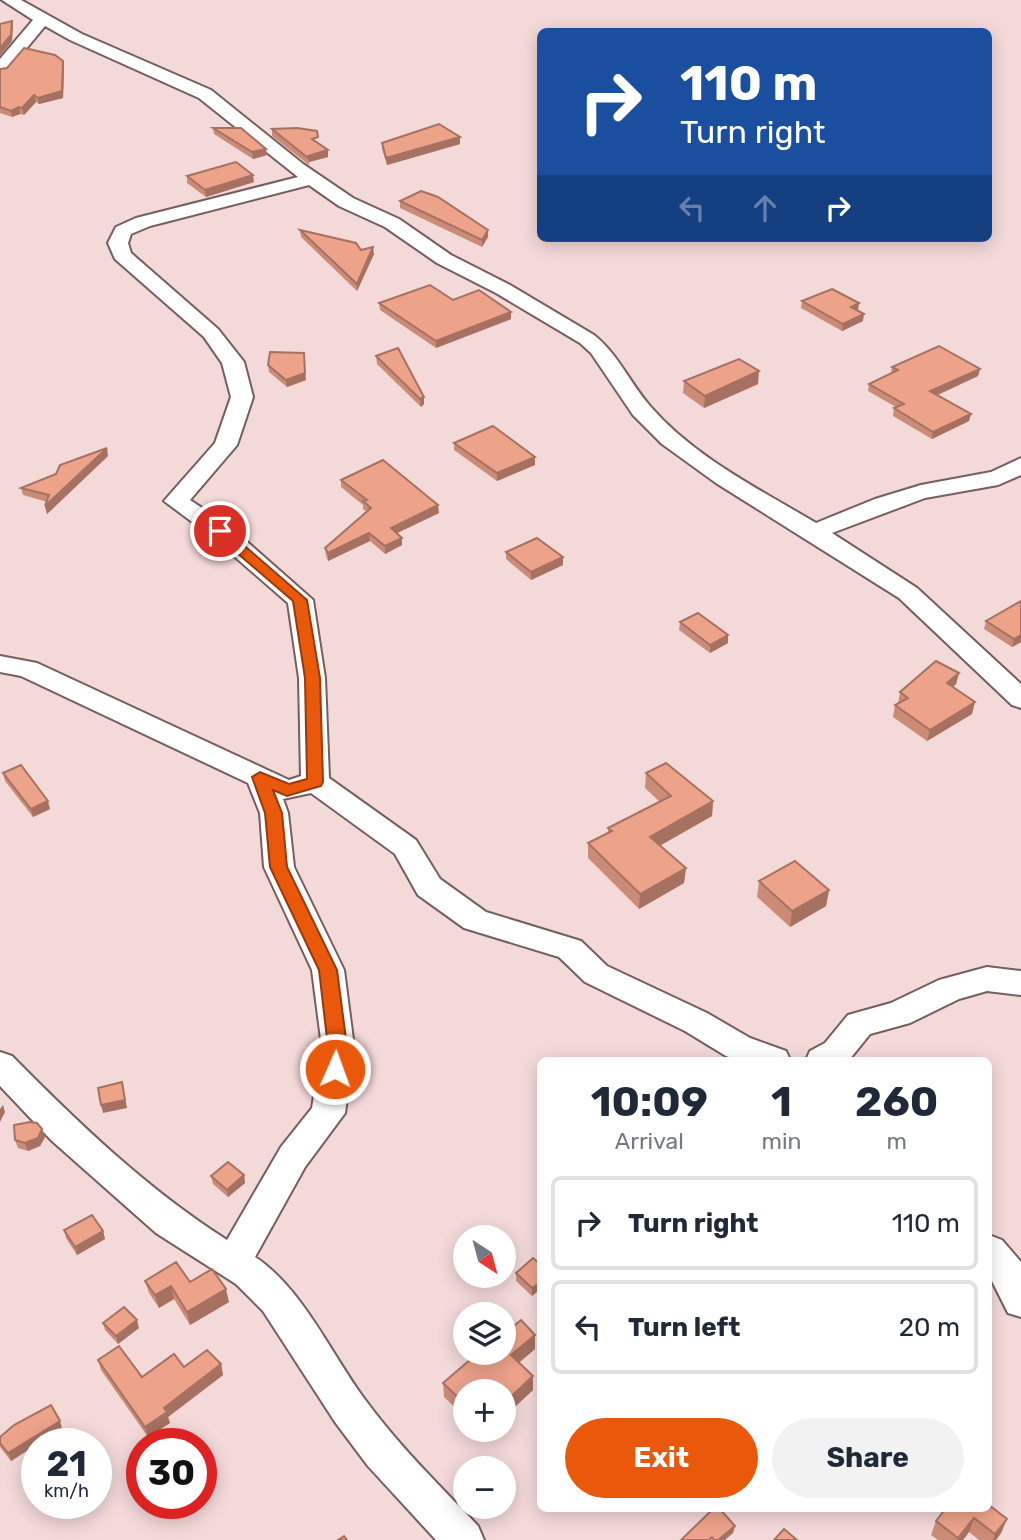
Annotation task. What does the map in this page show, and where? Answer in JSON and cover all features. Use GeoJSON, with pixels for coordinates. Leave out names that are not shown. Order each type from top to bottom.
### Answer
{"type":"FeatureCollection","features":[{"type":"Feature","properties":{"kind":"street"},"geometry":{"type":"LineString","coordinates":[[10,0],[76,37],[205,94],[311,179],[346,202],[392,223],[454,264],[503,289],[587,339],[600,349],[641,410],[670,439],[724,478],[908,593],[1021,699]]}},
{"type":"Feature","properties":{"kind":"street"},"geometry":{"type":"LineString","coordinates":[[0,69],[43,18]]}},
{"type":"Feature","properties":{"kind":"street"},"geometry":{"type":"LineString","coordinates":[[311,179],[143,222],[123,231],[118,243],[122,255],[211,333],[233,362],[243,397],[226,445],[176,501],[220,531],[300,600],[312,678],[315,782]]}},
{"type":"Feature","properties":{"kind":"street"},"geometry":{"type":"LineString","coordinates":[[814,532],[883,504],[921,492],[998,478],[1021,465]]}},
{"type":"Feature","properties":{"kind":"street"},"geometry":{"type":"LineString","coordinates":[[0,664],[28,668],[287,790],[315,782]]}},
{"type":"Feature","properties":{"kind":"street"},"geometry":{"type":"LineString","coordinates":[[233,1263],[293,1157],[328,1113],[338,1047],[328,970],[279,867],[274,813],[260,777]]}},
{"type":"Feature","properties":{"kind":"street"},"geometry":{"type":"LineString","coordinates":[[315,782],[406,847],[429,887],[475,920],[570,948],[596,974],[696,1022],[738,1047],[766,1057]]}},
{"type":"Feature","properties":{"kind":"street"},"geometry":{"type":"LineString","coordinates":[[828,1057],[837,1052],[859,1024],[899,1014],[950,989],[988,979],[1021,983]]}},
{"type":"Feature","properties":{"kind":"street"},"geometry":{"type":"LineString","coordinates":[[0,1065],[64,1130],[169,1222],[249,1273],[276,1299],[349,1409],[382,1453],[464,1540]]}},
{"type":"Feature","properties":{"kind":"street"},"geometry":{"type":"LineString","coordinates":[[992,1254],[1005,1268],[1021,1301]]}},
{"type":"Feature","properties":{"kind":"building"},"geometry":{"type":"Polygon","coordinates":[[[12,21],[11,35],[0,48],[0,24],[12,21]]]}},
{"type":"Feature","properties":{"kind":"building"},"geometry":{"type":"Polygon","coordinates":[[[24,48],[55,55],[63,61],[62,91],[38,98],[34,95],[22,108],[11,111],[0,107],[0,69],[7,68],[24,48]]]}},
{"type":"Feature","properties":{"kind":"building"},"geometry":{"type":"Polygon","coordinates":[[[439,124],[460,137],[386,158],[382,143],[439,124]]]}},
{"type":"Feature","properties":{"kind":"building"},"geometry":{"type":"Polygon","coordinates":[[[213,128],[241,128],[266,149],[252,152],[213,128]]]}},
{"type":"Feature","properties":{"kind":"building"},"geometry":{"type":"Polygon","coordinates":[[[297,128],[317,131],[318,137],[312,139],[328,150],[308,158],[272,129],[297,128]]]}},
{"type":"Feature","properties":{"kind":"building"},"geometry":{"type":"Polygon","coordinates":[[[236,162],[253,175],[205,190],[187,176],[236,162]]]}},
{"type":"Feature","properties":{"kind":"building"},"geometry":{"type":"Polygon","coordinates":[[[421,191],[438,197],[488,230],[482,240],[400,201],[421,191]]]}},
{"type":"Feature","properties":{"kind":"building"},"geometry":{"type":"Polygon","coordinates":[[[300,230],[356,243],[361,250],[373,247],[357,284],[300,230]]]}},
{"type":"Feature","properties":{"kind":"building"},"geometry":{"type":"Polygon","coordinates":[[[430,285],[453,300],[479,290],[511,312],[436,341],[379,303],[430,285]]]}},
{"type":"Feature","properties":{"kind":"building"},"geometry":{"type":"Polygon","coordinates":[[[832,289],[859,303],[851,307],[864,314],[843,324],[802,301],[832,289]]]}},
{"type":"Feature","properties":{"kind":"building"},"geometry":{"type":"Polygon","coordinates":[[[939,346],[980,369],[930,391],[971,414],[933,432],[894,408],[904,404],[869,384],[898,370],[892,367],[939,346]]]}},
{"type":"Feature","properties":{"kind":"building"},"geometry":{"type":"Polygon","coordinates":[[[398,348],[424,397],[420,399],[376,356],[398,348]]]}},
{"type":"Feature","properties":{"kind":"building"},"geometry":{"type":"Polygon","coordinates":[[[270,352],[304,353],[305,373],[286,380],[268,365],[270,352]]]}},
{"type":"Feature","properties":{"kind":"building"},"geometry":{"type":"Polygon","coordinates":[[[739,359],[759,371],[705,396],[684,381],[739,359]]]}},
{"type":"Feature","properties":{"kind":"building"},"geometry":{"type":"Polygon","coordinates":[[[493,426],[535,457],[497,473],[454,443],[493,426]]]}},
{"type":"Feature","properties":{"kind":"building"},"geometry":{"type":"Polygon","coordinates":[[[107,448],[45,506],[49,495],[21,488],[56,474],[60,465],[107,448]]]}},
{"type":"Feature","properties":{"kind":"building"},"geometry":{"type":"Polygon","coordinates":[[[383,460],[438,505],[391,528],[402,538],[385,546],[369,533],[328,553],[325,548],[371,508],[363,501],[367,500],[341,480],[383,460]]]}},
{"type":"Feature","properties":{"kind":"building"},"geometry":{"type":"Polygon","coordinates":[[[537,538],[563,557],[531,572],[506,552],[537,538]]]}},
{"type":"Feature","properties":{"kind":"building"},"geometry":{"type":"Polygon","coordinates":[[[1021,601],[1021,635],[1014,639],[986,621],[1021,601]]]}},
{"type":"Feature","properties":{"kind":"building"},"geometry":{"type":"Polygon","coordinates":[[[698,613],[728,635],[710,645],[680,622],[698,613]]]}},
{"type":"Feature","properties":{"kind":"building"},"geometry":{"type":"Polygon","coordinates":[[[936,661],[959,673],[947,683],[975,702],[930,730],[895,705],[908,698],[900,692],[936,661]]]}},
{"type":"Feature","properties":{"kind":"building"},"geometry":{"type":"Polygon","coordinates":[[[666,763],[713,801],[650,837],[686,868],[640,894],[588,843],[612,831],[608,828],[671,796],[646,773],[666,763]]]}},
{"type":"Feature","properties":{"kind":"building"},"geometry":{"type":"Polygon","coordinates":[[[21,765],[48,801],[31,809],[3,773],[21,765]]]}},
{"type":"Feature","properties":{"kind":"building"},"geometry":{"type":"Polygon","coordinates":[[[795,861],[829,890],[792,911],[759,881],[795,861]]]}},
{"type":"Feature","properties":{"kind":"building"},"geometry":{"type":"Polygon","coordinates":[[[122,1082],[125,1100],[101,1105],[98,1088],[122,1082]]]}},
{"type":"Feature","properties":{"kind":"building"},"geometry":{"type":"Polygon","coordinates":[[[37,1123],[42,1129],[38,1138],[25,1143],[15,1140],[14,1125],[37,1123]]]}},
{"type":"Feature","properties":{"kind":"building"},"geometry":{"type":"Polygon","coordinates":[[[228,1162],[244,1175],[227,1190],[211,1176],[228,1162]]]}},
{"type":"Feature","properties":{"kind":"building"},"geometry":{"type":"Polygon","coordinates":[[[92,1215],[103,1231],[75,1247],[64,1230],[92,1215]]]}},
{"type":"Feature","properties":{"kind":"building"},"geometry":{"type":"Polygon","coordinates":[[[533,1258],[537,1262],[537,1285],[532,1288],[516,1273],[533,1258]]]}},
{"type":"Feature","properties":{"kind":"building"},"geometry":{"type":"Polygon","coordinates":[[[176,1262],[190,1282],[212,1269],[226,1289],[187,1312],[171,1286],[155,1295],[145,1281],[176,1262]]]}},
{"type":"Feature","properties":{"kind":"building"},"geometry":{"type":"Polygon","coordinates":[[[124,1307],[137,1320],[116,1336],[103,1323],[124,1307]]]}},
{"type":"Feature","properties":{"kind":"building"},"geometry":{"type":"Polygon","coordinates":[[[521,1320],[535,1335],[516,1351],[516,1324],[521,1320]]]}},
{"type":"Feature","properties":{"kind":"building"},"geometry":{"type":"Polygon","coordinates":[[[119,1346],[142,1377],[174,1354],[184,1367],[207,1350],[221,1364],[164,1408],[167,1412],[145,1427],[98,1360],[119,1346]]]}},
{"type":"Feature","properties":{"kind":"building"},"geometry":{"type":"Polygon","coordinates":[[[516,1360],[533,1376],[516,1392],[516,1379],[453,1379],[453,1393],[443,1383],[464,1365],[516,1365],[516,1360]]]}},
{"type":"Feature","properties":{"kind":"building"},"geometry":{"type":"Polygon","coordinates":[[[51,1405],[60,1421],[49,1428],[21,1428],[21,1445],[8,1453],[0,1443],[0,1437],[14,1425],[51,1405]]]}},
{"type":"Feature","properties":{"kind":"building"},"geometry":{"type":"Polygon","coordinates":[[[992,1507],[1007,1519],[995,1534],[974,1518],[958,1538],[936,1521],[943,1512],[992,1512],[992,1507]]]}},
{"type":"Feature","properties":{"kind":"building"},"geometry":{"type":"Polygon","coordinates":[[[710,1512],[723,1512],[735,1526],[718,1540],[712,1537],[709,1540],[681,1540],[710,1512]]]}},
{"type":"Feature","properties":{"kind":"building"},"geometry":{"type":"Polygon","coordinates":[[[784,1529],[797,1540],[774,1540],[784,1529]]]}},
{"type":"Feature","properties":{"kind":"route"},"geometry":{"type":"LineString","coordinates":[[220,531],[300,600],[312,678],[315,782],[287,790],[260,777],[274,813],[279,867],[328,970],[338,1047],[335,1069]]}}]}
